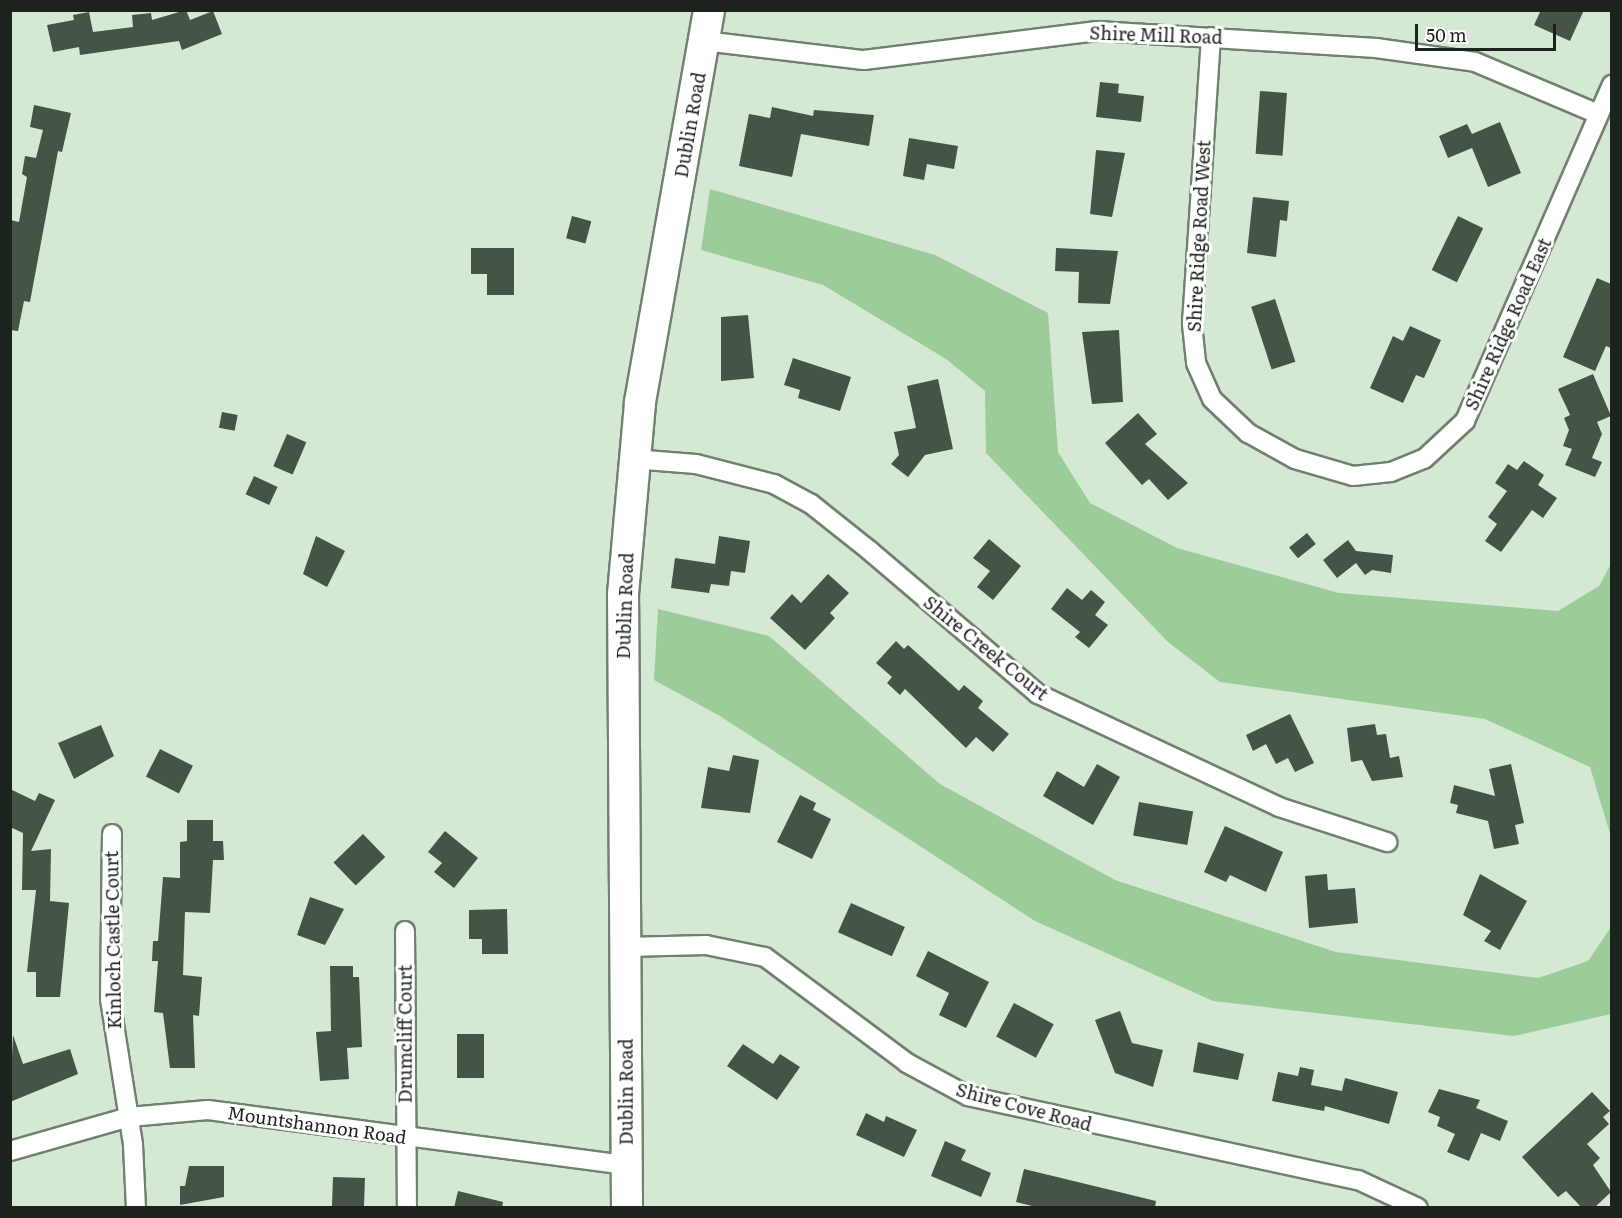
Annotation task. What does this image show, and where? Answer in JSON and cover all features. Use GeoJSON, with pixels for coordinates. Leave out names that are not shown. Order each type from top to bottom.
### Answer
{"type":"FeatureCollection","features":[{"type":"Feature","properties":{"kind":"main road","name":"Dublin Road"},"geometry":{"type":"LineString","coordinates":[[627,1208],[623,594],[633,459],[709,10]]}},
{"type":"Feature","properties":{"kind":"street","name":"Shire Mill Road"},"geometry":{"type":"LineString","coordinates":[[704,41],[864,60],[1096,31],[1433,53],[1514,75],[1598,114]]}},
{"type":"Feature","properties":{"kind":"street","name":"Shire Ridge Road West"},"geometry":{"type":"LineString","coordinates":[[1211,37],[1192,324],[1196,363],[1212,399],[1227,416],[1295,459]]}},
{"type":"Feature","properties":{"kind":"street","name":"Shire Ridge Road East"},"geometry":{"type":"LineString","coordinates":[[1295,459],[1353,476],[1391,472],[1440,448],[1465,421],[1611,85]]}},
{"type":"Feature","properties":{"kind":"street","name":"Shire Creek Court"},"geometry":{"type":"LineString","coordinates":[[633,459],[696,464],[774,484],[811,504],[870,551],[1038,694],[1279,807],[1387,842]]}},
{"type":"Feature","properties":{"kind":"street","name":"Kinloch Castle Court"},"geometry":{"type":"LineString","coordinates":[[112,834],[110,999],[129,1117],[136,1208]]}},
{"type":"Feature","properties":{"kind":"street","name":"Drumcliff Court"},"geometry":{"type":"LineString","coordinates":[[405,931],[406,1208]]}},
{"type":"Feature","properties":{"kind":"street","name":"Shire Cove Road"},"geometry":{"type":"LineString","coordinates":[[626,947],[706,945],[765,957],[907,1063],[968,1096],[1358,1180],[1418,1208]]}},
{"type":"Feature","properties":{"kind":"street","name":"Mountshannon Road"},"geometry":{"type":"LineString","coordinates":[[10,1151],[129,1117],[208,1110],[626,1165]]}},
{"type":"Feature","properties":{"kind":"green space"},"geometry":{"type":"Polygon","coordinates":[[[710,189],[935,255],[1048,313],[1058,452],[1090,503],[1177,548],[1339,593],[1558,611],[1599,586],[1611,564],[1611,837],[1590,767],[1485,719],[1220,682],[1168,642],[986,453],[985,391],[946,359],[823,285],[701,250],[710,189]]]}},
{"type":"Feature","properties":{"kind":"green space"},"geometry":{"type":"Polygon","coordinates":[[[658,609],[769,636],[940,784],[1115,880],[1336,952],[1538,978],[1588,961],[1611,927],[1611,1014],[1514,1036],[1213,1001],[1035,921],[720,716],[654,680],[658,609]]]}},
{"type":"Feature","properties":{"kind":"building"},"geometry":{"type":"Polygon","coordinates":[[[186,10],[190,20],[213,11],[222,34],[182,50],[179,41],[80,55],[79,47],[53,52],[47,25],[74,20],[73,15],[89,12],[93,32],[133,27],[132,15],[151,13],[152,20],[186,10]]]}},
{"type":"Feature","properties":{"kind":"building"},"geometry":{"type":"Polygon","coordinates":[[[1541,10],[1584,10],[1570,41],[1534,25],[1541,10]]]}},
{"type":"Feature","properties":{"kind":"building"},"geometry":{"type":"Polygon","coordinates":[[[1100,82],[1119,84],[1118,93],[1144,96],[1141,122],[1096,117],[1100,82]]]}},
{"type":"Feature","properties":{"kind":"building"},"geometry":{"type":"Polygon","coordinates":[[[1260,91],[1287,93],[1283,156],[1256,154],[1260,91]]]}},
{"type":"Feature","properties":{"kind":"building"},"geometry":{"type":"Polygon","coordinates":[[[34,105],[71,113],[62,152],[58,151],[30,302],[24,301],[18,331],[10,330],[10,220],[19,222],[27,177],[22,174],[25,156],[36,158],[43,130],[30,127],[34,105]]]}},
{"type":"Feature","properties":{"kind":"building"},"geometry":{"type":"Polygon","coordinates":[[[772,107],[813,116],[814,110],[874,115],[869,146],[801,134],[792,177],[739,166],[749,114],[770,118],[772,107]]]}},
{"type":"Feature","properties":{"kind":"building"},"geometry":{"type":"Polygon","coordinates":[[[1500,122],[1521,173],[1488,187],[1472,148],[1448,158],[1439,136],[1467,124],[1472,134],[1500,122]]]}},
{"type":"Feature","properties":{"kind":"building"},"geometry":{"type":"Polygon","coordinates":[[[909,138],[958,146],[954,169],[927,164],[924,180],[903,176],[909,138]]]}},
{"type":"Feature","properties":{"kind":"building"},"geometry":{"type":"Polygon","coordinates":[[[1096,150],[1125,153],[1112,217],[1090,214],[1096,150]]]}},
{"type":"Feature","properties":{"kind":"building"},"geometry":{"type":"Polygon","coordinates":[[[1253,197],[1289,201],[1287,221],[1280,220],[1276,257],[1247,253],[1253,197]]]}},
{"type":"Feature","properties":{"kind":"building"},"geometry":{"type":"Polygon","coordinates":[[[572,216],[591,221],[585,243],[566,238],[572,216]]]}},
{"type":"Feature","properties":{"kind":"building"},"geometry":{"type":"Polygon","coordinates":[[[1458,216],[1483,228],[1457,282],[1432,270],[1458,216]]]}},
{"type":"Feature","properties":{"kind":"building"},"geometry":{"type":"Polygon","coordinates":[[[471,248],[514,248],[514,295],[487,295],[487,274],[471,274],[471,248]]]}},
{"type":"Feature","properties":{"kind":"building"},"geometry":{"type":"Polygon","coordinates":[[[1056,248],[1118,251],[1110,304],[1078,303],[1079,272],[1055,271],[1056,248]]]}},
{"type":"Feature","properties":{"kind":"building"},"geometry":{"type":"Polygon","coordinates":[[[1597,278],[1611,284],[1611,348],[1606,346],[1595,371],[1563,357],[1597,278]]]}},
{"type":"Feature","properties":{"kind":"building"},"geometry":{"type":"Polygon","coordinates":[[[1275,299],[1295,362],[1272,369],[1251,307],[1275,299]]]}},
{"type":"Feature","properties":{"kind":"building"},"geometry":{"type":"Polygon","coordinates":[[[748,315],[754,378],[721,381],[721,317],[748,315]]]}},
{"type":"Feature","properties":{"kind":"building"},"geometry":{"type":"Polygon","coordinates":[[[1410,326],[1441,340],[1424,378],[1416,375],[1403,403],[1370,388],[1393,336],[1403,341],[1410,326]]]}},
{"type":"Feature","properties":{"kind":"building"},"geometry":{"type":"Polygon","coordinates":[[[1119,330],[1123,402],[1092,404],[1082,332],[1119,330]]]}},
{"type":"Feature","properties":{"kind":"building"},"geometry":{"type":"Polygon","coordinates":[[[793,358],[851,377],[840,411],[798,398],[800,390],[784,385],[793,358]]]}},
{"type":"Feature","properties":{"kind":"building"},"geometry":{"type":"Polygon","coordinates":[[[1593,374],[1611,416],[1597,422],[1602,434],[1592,458],[1602,462],[1595,477],[1565,465],[1572,449],[1563,446],[1569,430],[1564,418],[1570,415],[1558,389],[1593,374]]]}},
{"type":"Feature","properties":{"kind":"building"},"geometry":{"type":"Polygon","coordinates":[[[938,379],[953,449],[925,455],[908,477],[891,464],[899,455],[894,432],[916,428],[907,386],[938,379]]]}},
{"type":"Feature","properties":{"kind":"building"},"geometry":{"type":"Polygon","coordinates":[[[222,412],[238,415],[235,431],[219,428],[222,412]]]}},
{"type":"Feature","properties":{"kind":"building"},"geometry":{"type":"Polygon","coordinates":[[[1138,413],[1157,434],[1145,444],[1188,483],[1168,500],[1149,479],[1142,485],[1105,443],[1138,413]]]}},
{"type":"Feature","properties":{"kind":"building"},"geometry":{"type":"Polygon","coordinates":[[[287,434],[306,442],[293,474],[273,466],[287,434]]]}},
{"type":"Feature","properties":{"kind":"building"},"geometry":{"type":"Polygon","coordinates":[[[1524,461],[1544,475],[1538,485],[1557,498],[1543,518],[1532,510],[1501,552],[1485,541],[1497,524],[1488,517],[1507,491],[1495,483],[1508,464],[1517,470],[1524,461]]]}},
{"type":"Feature","properties":{"kind":"building"},"geometry":{"type":"Polygon","coordinates":[[[254,476],[278,487],[269,505],[246,494],[254,476]]]}},
{"type":"Feature","properties":{"kind":"building"},"geometry":{"type":"Polygon","coordinates":[[[1307,533],[1316,544],[1298,558],[1289,547],[1307,533]]]}},
{"type":"Feature","properties":{"kind":"building"},"geometry":{"type":"Polygon","coordinates":[[[316,536],[345,551],[327,587],[303,574],[316,536]]]}},
{"type":"Feature","properties":{"kind":"building"},"geometry":{"type":"Polygon","coordinates":[[[719,536],[750,541],[745,573],[731,571],[729,586],[711,584],[709,593],[671,588],[675,558],[715,564],[719,536]]]}},
{"type":"Feature","properties":{"kind":"building"},"geometry":{"type":"Polygon","coordinates":[[[989,539],[1021,566],[993,600],[977,587],[990,571],[973,558],[989,539]]]}},
{"type":"Feature","properties":{"kind":"building"},"geometry":{"type":"Polygon","coordinates":[[[1348,540],[1356,551],[1393,555],[1391,573],[1372,570],[1365,575],[1356,563],[1337,578],[1323,560],[1348,540]]]}},
{"type":"Feature","properties":{"kind":"building"},"geometry":{"type":"Polygon","coordinates":[[[828,574],[849,593],[830,613],[835,618],[805,650],[770,618],[792,594],[801,603],[828,574]]]}},
{"type":"Feature","properties":{"kind":"building"},"geometry":{"type":"Polygon","coordinates":[[[1067,588],[1082,600],[1091,590],[1105,602],[1095,615],[1108,625],[1089,648],[1075,637],[1080,632],[1051,609],[1067,588]]]}},
{"type":"Feature","properties":{"kind":"building"},"geometry":{"type":"Polygon","coordinates":[[[896,641],[904,649],[908,645],[959,691],[964,685],[983,701],[978,708],[1009,734],[993,752],[976,737],[966,748],[905,689],[900,695],[887,683],[892,677],[876,663],[896,641]]]}},
{"type":"Feature","properties":{"kind":"building"},"geometry":{"type":"Polygon","coordinates":[[[1290,714],[1314,763],[1295,772],[1288,758],[1276,764],[1266,744],[1253,751],[1246,735],[1290,714]]]}},
{"type":"Feature","properties":{"kind":"building"},"geometry":{"type":"Polygon","coordinates":[[[1375,724],[1377,735],[1386,734],[1390,758],[1399,756],[1403,777],[1372,781],[1362,760],[1351,762],[1347,728],[1375,724]]]}},
{"type":"Feature","properties":{"kind":"building"},"geometry":{"type":"Polygon","coordinates":[[[101,725],[114,756],[74,779],[58,743],[101,725]]]}},
{"type":"Feature","properties":{"kind":"building"},"geometry":{"type":"Polygon","coordinates":[[[160,749],[193,766],[179,793],[146,777],[160,749]]]}},
{"type":"Feature","properties":{"kind":"building"},"geometry":{"type":"Polygon","coordinates":[[[733,755],[759,760],[750,813],[701,808],[708,767],[729,771],[733,755]]]}},
{"type":"Feature","properties":{"kind":"building"},"geometry":{"type":"Polygon","coordinates":[[[1097,764],[1120,777],[1093,825],[1043,796],[1057,771],[1084,787],[1097,764]]]}},
{"type":"Feature","properties":{"kind":"building"},"geometry":{"type":"Polygon","coordinates":[[[1511,764],[1524,823],[1515,825],[1519,844],[1494,849],[1488,821],[1456,813],[1458,805],[1450,803],[1454,785],[1495,796],[1489,769],[1511,764]]]}},
{"type":"Feature","properties":{"kind":"building"},"geometry":{"type":"Polygon","coordinates":[[[10,789],[35,801],[39,793],[55,800],[31,851],[51,849],[50,901],[69,903],[60,997],[36,997],[36,972],[27,972],[36,890],[22,890],[23,833],[10,827],[10,789]]]}},
{"type":"Feature","properties":{"kind":"building"},"geometry":{"type":"Polygon","coordinates":[[[800,795],[816,803],[813,810],[831,819],[812,859],[777,842],[800,795]]]}},
{"type":"Feature","properties":{"kind":"building"},"geometry":{"type":"Polygon","coordinates":[[[1139,802],[1193,812],[1187,845],[1133,835],[1139,802]]]}},
{"type":"Feature","properties":{"kind":"building"},"geometry":{"type":"Polygon","coordinates":[[[187,820],[213,820],[213,841],[223,841],[224,860],[213,860],[210,913],[185,912],[183,975],[202,977],[199,1016],[193,1015],[195,1068],[170,1068],[163,1013],[154,1012],[158,961],[152,961],[153,941],[158,941],[163,877],[180,878],[180,842],[187,841],[187,820]]]}},
{"type":"Feature","properties":{"kind":"building"},"geometry":{"type":"Polygon","coordinates":[[[1225,826],[1283,852],[1266,892],[1230,875],[1226,882],[1204,872],[1225,826]]]}},
{"type":"Feature","properties":{"kind":"building"},"geometry":{"type":"Polygon","coordinates":[[[445,831],[478,858],[454,888],[434,872],[442,863],[428,852],[445,831]]]}},
{"type":"Feature","properties":{"kind":"building"},"geometry":{"type":"Polygon","coordinates":[[[363,834],[385,857],[356,885],[334,862],[363,834]]]}},
{"type":"Feature","properties":{"kind":"building"},"geometry":{"type":"Polygon","coordinates":[[[1327,874],[1328,890],[1355,888],[1358,923],[1309,928],[1305,876],[1327,874]]]}},
{"type":"Feature","properties":{"kind":"building"},"geometry":{"type":"Polygon","coordinates":[[[1480,874],[1527,901],[1500,950],[1484,941],[1491,931],[1463,915],[1480,874]]]}},
{"type":"Feature","properties":{"kind":"building"},"geometry":{"type":"Polygon","coordinates":[[[310,897],[344,909],[325,945],[297,935],[310,897]]]}},
{"type":"Feature","properties":{"kind":"building"},"geometry":{"type":"Polygon","coordinates":[[[851,903],[905,927],[892,956],[838,932],[851,903]]]}},
{"type":"Feature","properties":{"kind":"building"},"geometry":{"type":"Polygon","coordinates":[[[507,909],[508,954],[482,954],[482,939],[469,939],[469,910],[507,909]]]}},
{"type":"Feature","properties":{"kind":"building"},"geometry":{"type":"Polygon","coordinates":[[[928,951],[989,982],[966,1028],[939,1015],[949,993],[916,976],[928,951]]]}},
{"type":"Feature","properties":{"kind":"building"},"geometry":{"type":"Polygon","coordinates":[[[330,966],[353,966],[353,977],[359,977],[362,1047],[347,1048],[349,1079],[320,1081],[316,1032],[331,1031],[330,966]]]}},
{"type":"Feature","properties":{"kind":"building"},"geometry":{"type":"Polygon","coordinates":[[[1014,1003],[1054,1024],[1036,1058],[996,1037],[1014,1003]]]}},
{"type":"Feature","properties":{"kind":"building"},"geometry":{"type":"Polygon","coordinates":[[[1120,1011],[1132,1043],[1163,1050],[1153,1087],[1115,1073],[1095,1020],[1120,1011]]]}},
{"type":"Feature","properties":{"kind":"building"},"geometry":{"type":"Polygon","coordinates":[[[457,1034],[484,1034],[484,1078],[457,1078],[457,1034]]]}},
{"type":"Feature","properties":{"kind":"building"},"geometry":{"type":"Polygon","coordinates":[[[13,1035],[23,1064],[70,1049],[78,1074],[10,1102],[13,1035]]]}},
{"type":"Feature","properties":{"kind":"building"},"geometry":{"type":"Polygon","coordinates":[[[1198,1042],[1244,1054],[1238,1080],[1193,1072],[1198,1042]]]}},
{"type":"Feature","properties":{"kind":"building"},"geometry":{"type":"Polygon","coordinates":[[[743,1044],[773,1064],[780,1054],[800,1067],[777,1100],[727,1066],[743,1044]]]}},
{"type":"Feature","properties":{"kind":"building"},"geometry":{"type":"Polygon","coordinates":[[[1300,1067],[1314,1070],[1311,1085],[1342,1091],[1345,1078],[1398,1092],[1389,1124],[1325,1106],[1324,1111],[1272,1101],[1278,1072],[1298,1076],[1300,1067]]]}},
{"type":"Feature","properties":{"kind":"building"},"geometry":{"type":"Polygon","coordinates":[[[1439,1089],[1480,1100],[1476,1108],[1508,1121],[1500,1141],[1481,1133],[1469,1161],[1447,1152],[1455,1134],[1437,1126],[1440,1117],[1428,1112],[1439,1089]]]}},
{"type":"Feature","properties":{"kind":"building"},"geometry":{"type":"Polygon","coordinates":[[[1592,1092],[1610,1111],[1603,1117],[1609,1124],[1587,1144],[1600,1158],[1593,1165],[1611,1192],[1594,1208],[1582,1208],[1566,1191],[1558,1197],[1522,1157],[1592,1092]]]}},
{"type":"Feature","properties":{"kind":"building"},"geometry":{"type":"Polygon","coordinates":[[[866,1113],[884,1122],[886,1116],[917,1130],[904,1157],[856,1135],[866,1113]]]}},
{"type":"Feature","properties":{"kind":"building"},"geometry":{"type":"Polygon","coordinates":[[[945,1141],[966,1150],[961,1160],[991,1173],[981,1197],[931,1176],[945,1141]]]}},
{"type":"Feature","properties":{"kind":"building"},"geometry":{"type":"Polygon","coordinates":[[[189,1166],[224,1166],[224,1197],[180,1205],[180,1186],[185,1186],[189,1166]]]}},
{"type":"Feature","properties":{"kind":"building"},"geometry":{"type":"Polygon","coordinates":[[[1024,1169],[1156,1201],[1155,1208],[1040,1208],[1016,1202],[1024,1169]]]}},
{"type":"Feature","properties":{"kind":"building"},"geometry":{"type":"Polygon","coordinates":[[[333,1177],[365,1178],[364,1208],[332,1208],[333,1177]]]}},
{"type":"Feature","properties":{"kind":"building"},"geometry":{"type":"Polygon","coordinates":[[[458,1191],[503,1202],[502,1208],[454,1208],[458,1191]]]}}]}
